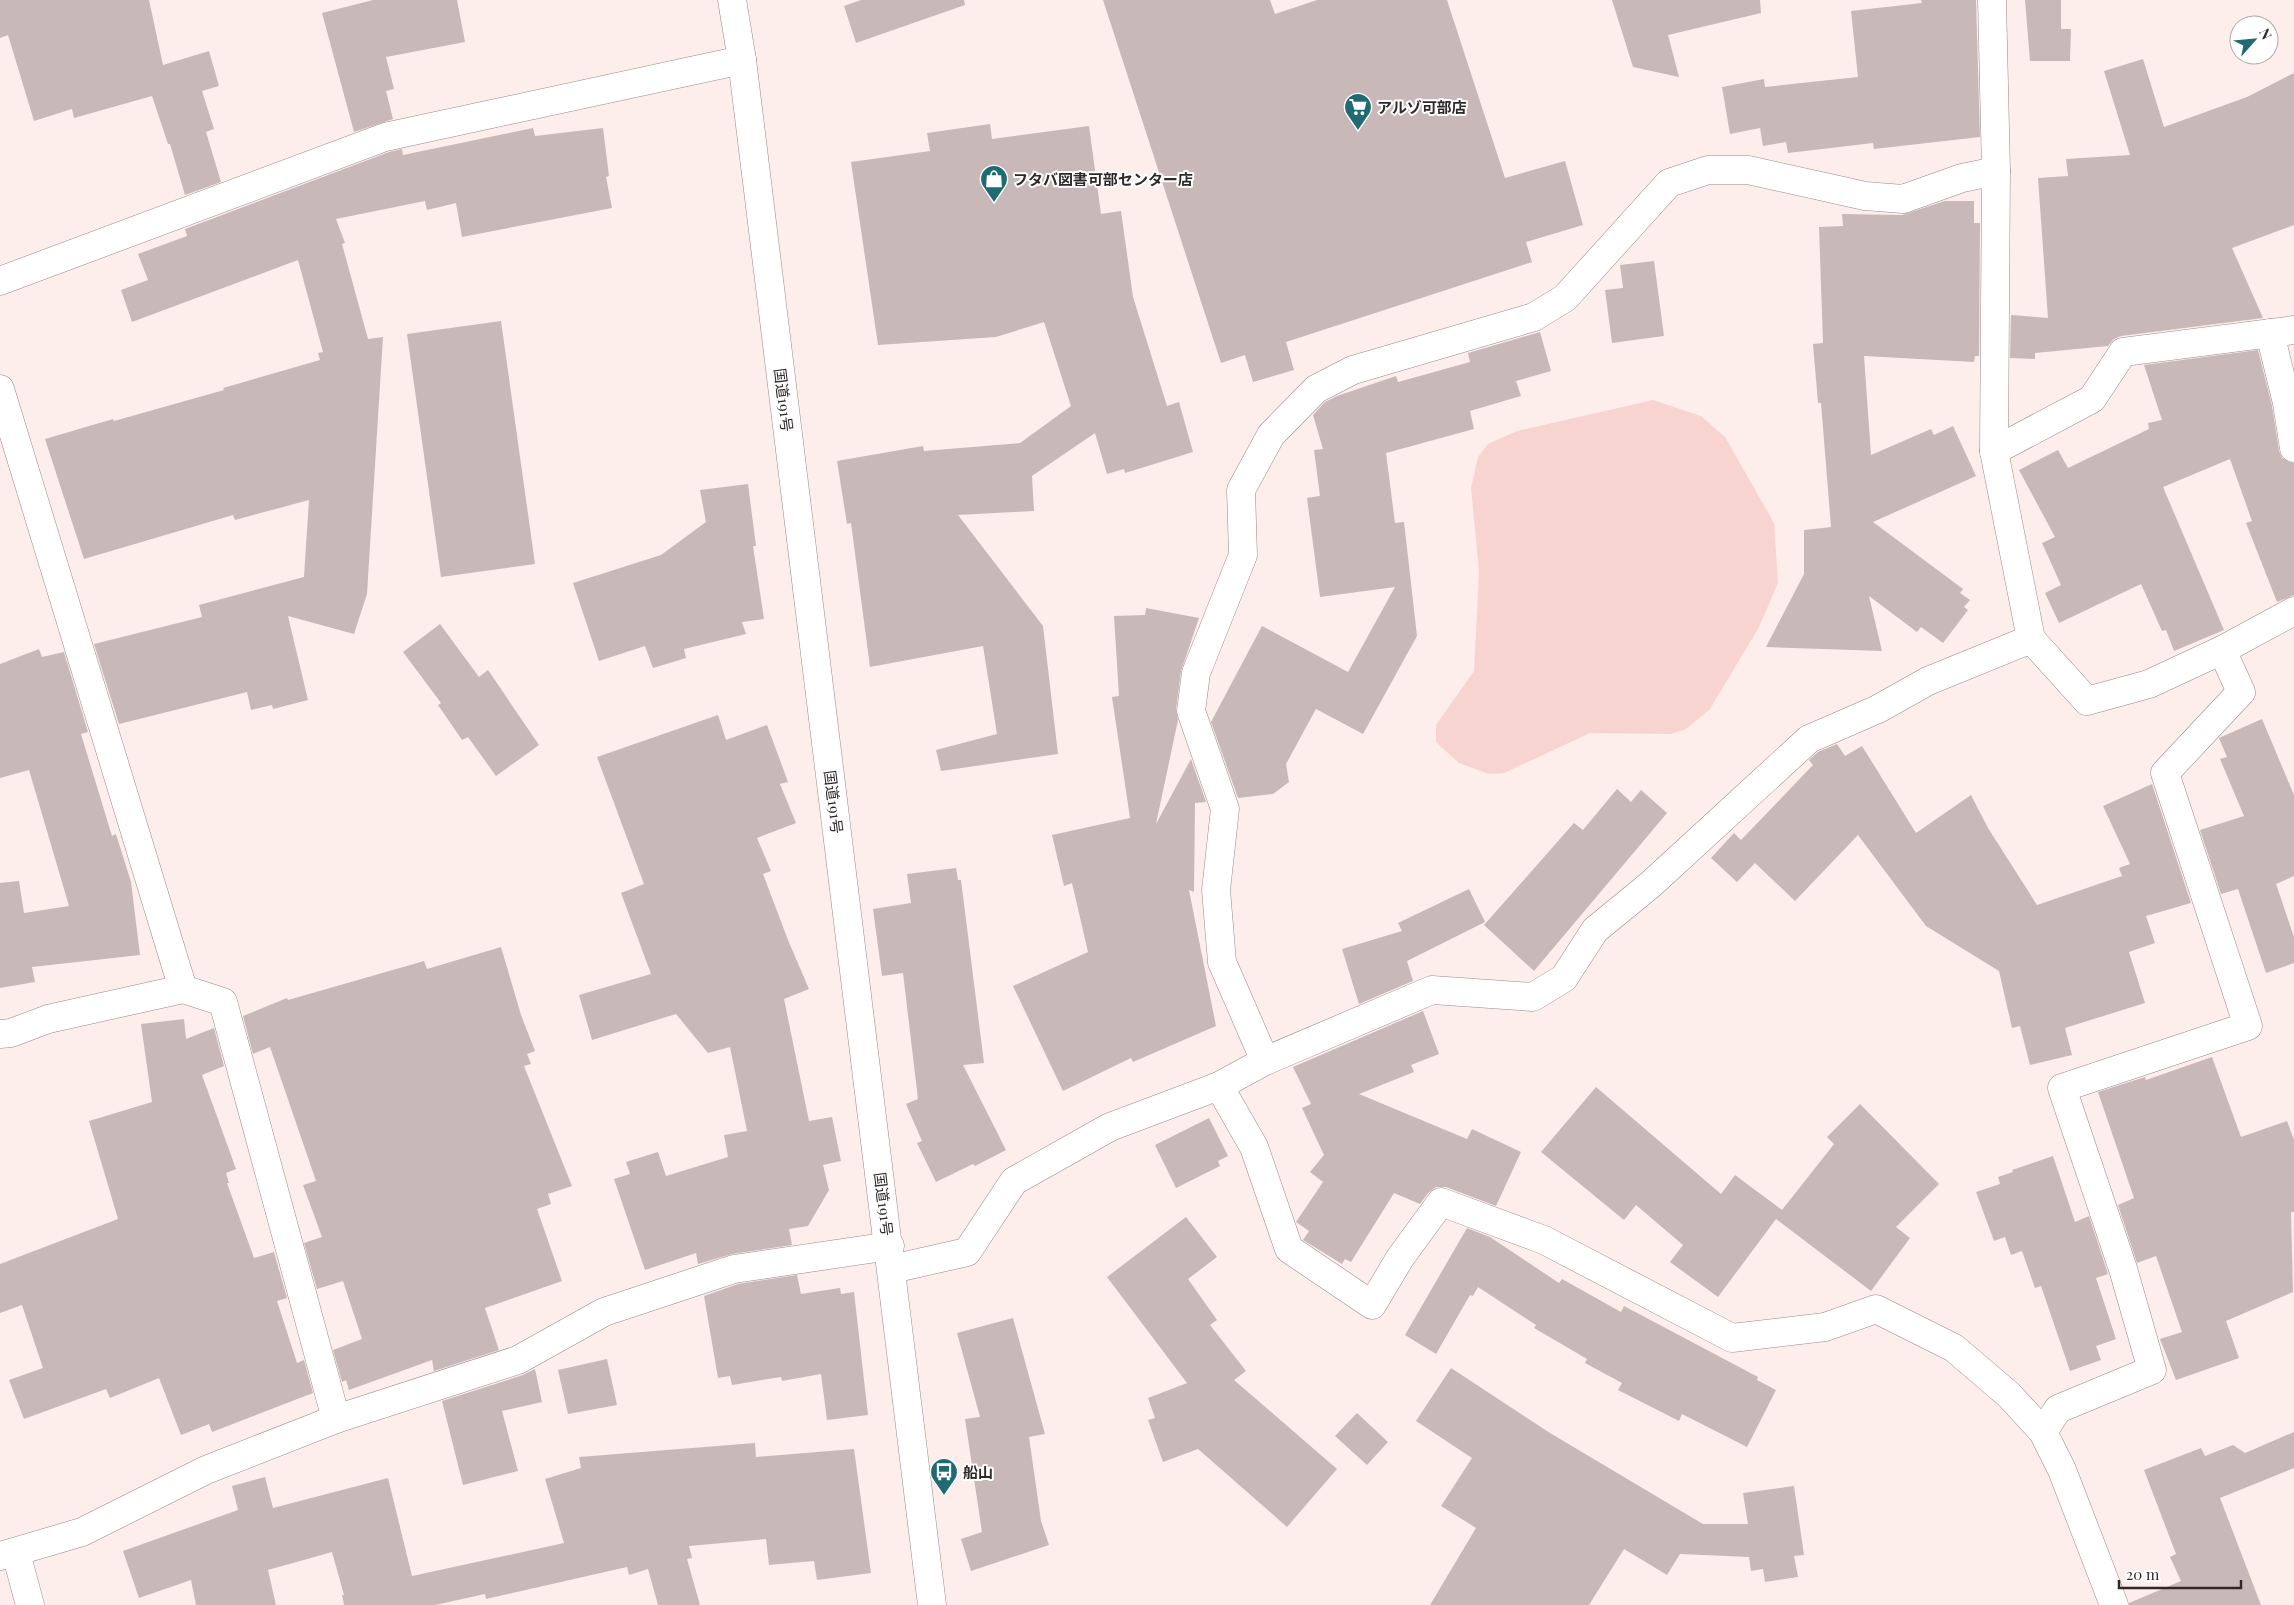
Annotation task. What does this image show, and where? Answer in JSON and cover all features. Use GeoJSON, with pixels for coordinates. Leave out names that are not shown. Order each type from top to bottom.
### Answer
{"type":"FeatureCollection","features":[{"type":"Feature","properties":{"kind":"main road","name":"国道191号"},"geometry":{"type":"LineString","coordinates":[[732,0],[742,60],[891,1258],[932,1605]]}},
{"type":"Feature","properties":{"kind":"main road"},"geometry":{"type":"LineString","coordinates":[[1992,0],[1996,171],[1994,451],[2031,640],[2087,701],[2149,684],[2222,650],[2294,611]]}},
{"type":"Feature","properties":{"kind":"main road"},"geometry":{"type":"LineString","coordinates":[[0,281],[385,137],[742,60]]}},
{"type":"Feature","properties":{"kind":"main road"},"geometry":{"type":"LineString","coordinates":[[1265,1061],[1222,962],[1216,890],[1225,809],[1191,711],[1196,673],[1243,555],[1241,490],[1271,435],[1316,389],[1353,370],[1534,317],[1565,298],[1669,183],[1708,170],[1748,170],[1865,196],[1903,199],[1962,178],[1996,171]]}},
{"type":"Feature","properties":{"kind":"main road"},"geometry":{"type":"LineString","coordinates":[[1994,451],[2092,399],[2123,352],[2282,331],[2287,403],[2294,448]]}},
{"type":"Feature","properties":{"kind":"main road"},"geometry":{"type":"LineString","coordinates":[[0,389],[183,989]]}},
{"type":"Feature","properties":{"kind":"main road"},"geometry":{"type":"LineString","coordinates":[[30,1605],[8,1554],[82,1532],[206,1470],[336,1419],[518,1360],[604,1312],[734,1269],[967,1252],[1014,1180],[1110,1127],[1219,1086],[1265,1061],[1432,990],[1533,997],[1564,978],[1595,930],[1650,885],[1809,739],[1878,709],[1928,681],[2031,640]]}},
{"type":"Feature","properties":{"kind":"main road"},"geometry":{"type":"LineString","coordinates":[[2043,1432],[2058,1409],[2152,1370],[2123,1269],[2062,1088],[2248,1026],[2165,773],[2241,692],[2222,650]]}},
{"type":"Feature","properties":{"kind":"main road"},"geometry":{"type":"LineString","coordinates":[[0,1034],[11,1033],[48,1019],[183,989],[223,1002],[336,1419]]}},
{"type":"Feature","properties":{"kind":"main road"},"geometry":{"type":"LineString","coordinates":[[1219,1086],[1254,1147],[1289,1249],[1372,1305],[1400,1258],[1441,1202],[1544,1240],[1732,1338],[1825,1327],[1876,1309],[1954,1348],[2009,1395],[2043,1432],[2062,1470],[2114,1605]]}},
{"type":"Feature","properties":{"kind":"shaded area"},"geometry":{"type":"Polygon","coordinates":[[[1653,400],[1701,416],[1725,437],[1774,523],[1778,583],[1759,627],[1710,709],[1686,729],[1671,734],[1590,733],[1504,773],[1489,774],[1459,763],[1436,742],[1436,725],[1474,671],[1479,571],[1471,488],[1478,457],[1488,444],[1517,431],[1653,400]]]}},
{"type":"Feature","properties":{"kind":"building"},"geometry":{"type":"Polygon","coordinates":[[[0,0],[149,0],[163,65],[209,51],[219,86],[202,91],[214,129],[206,132],[221,182],[185,195],[170,144],[168,144],[152,96],[74,118],[72,109],[34,121],[8,35],[0,38],[0,0]]]}},
{"type":"Feature","properties":{"kind":"building"},"geometry":{"type":"Polygon","coordinates":[[[373,0],[457,0],[465,42],[386,57],[394,89],[386,91],[393,119],[354,132],[322,13],[373,0]]]}},
{"type":"Feature","properties":{"kind":"building"},"geometry":{"type":"Polygon","coordinates":[[[861,0],[964,0],[965,5],[856,43],[844,6],[861,0]]]}},
{"type":"Feature","properties":{"kind":"building"},"geometry":{"type":"Polygon","coordinates":[[[1103,0],[1270,0],[1275,14],[1317,0],[1447,0],[1505,178],[1565,161],[1583,225],[1526,242],[1532,262],[1286,342],[1294,370],[1253,382],[1245,355],[1221,363],[1103,0]]]}},
{"type":"Feature","properties":{"kind":"building"},"geometry":{"type":"Polygon","coordinates":[[[1612,0],[1760,0],[1761,13],[1668,35],[1679,77],[1633,67],[1612,0]]]}},
{"type":"Feature","properties":{"kind":"building"},"geometry":{"type":"Polygon","coordinates":[[[1921,0],[1976,0],[1980,137],[1874,149],[1873,143],[1788,153],[1786,142],[1763,146],[1760,128],[1730,134],[1722,87],[1764,79],[1765,87],[1858,77],[1851,11],[1922,3],[1921,0]]]}},
{"type":"Feature","properties":{"kind":"building"},"geometry":{"type":"Polygon","coordinates":[[[2025,0],[2061,0],[2061,29],[2071,29],[2070,61],[2030,61],[2025,0]]]}},
{"type":"Feature","properties":{"kind":"building"},"geometry":{"type":"Polygon","coordinates":[[[2143,59],[2164,127],[2247,97],[2294,73],[2294,225],[2232,248],[2263,318],[2121,336],[2114,339],[2108,346],[2035,353],[2035,359],[2010,358],[2011,315],[2048,318],[2038,178],[2068,176],[2066,159],[2130,155],[2104,71],[2143,59]]]}},
{"type":"Feature","properties":{"kind":"building"},"geometry":{"type":"Polygon","coordinates":[[[990,124],[992,139],[1089,126],[1101,214],[1121,211],[1133,297],[1167,406],[1179,402],[1193,452],[1125,473],[1124,469],[1107,474],[1095,433],[1032,476],[1034,511],[958,515],[1043,626],[1058,754],[941,771],[936,750],[997,734],[983,646],[870,667],[851,523],[847,524],[837,461],[923,446],[924,451],[1020,443],[1071,406],[1044,322],[996,337],[878,345],[851,162],[930,151],[927,133],[990,124]]]}},
{"type":"Feature","properties":{"kind":"building"},"geometry":{"type":"Polygon","coordinates":[[[533,128],[535,136],[603,128],[609,176],[606,177],[612,208],[462,237],[456,203],[427,210],[425,201],[336,219],[345,243],[342,244],[368,339],[383,337],[367,594],[354,634],[288,616],[308,700],[273,709],[272,705],[251,710],[247,692],[119,724],[94,644],[202,617],[199,605],[304,577],[309,500],[235,520],[233,515],[84,559],[45,439],[224,390],[223,388],[320,360],[318,353],[323,352],[298,260],[132,322],[121,290],[148,280],[138,254],[187,236],[185,229],[389,152],[402,149],[403,155],[533,128]]]}},
{"type":"Feature","properties":{"kind":"building"},"geometry":{"type":"Polygon","coordinates":[[[1945,201],[1974,201],[1974,223],[1980,223],[1979,356],[1975,356],[1974,362],[1864,356],[1871,455],[1931,429],[1934,435],[1953,426],[1976,476],[1873,522],[1963,589],[1960,593],[1970,600],[1964,607],[1968,610],[1943,643],[1921,627],[1917,632],[1869,596],[1882,651],[1766,647],[1804,574],[1804,530],[1831,527],[1821,403],[1818,403],[1813,344],[1823,343],[1819,227],[1843,226],[1842,214],[1902,215],[1945,201]]]}},
{"type":"Feature","properties":{"kind":"building"},"geometry":{"type":"Polygon","coordinates":[[[1654,261],[1664,336],[1612,343],[1605,290],[1623,288],[1620,265],[1654,261]]]}},
{"type":"Feature","properties":{"kind":"building"},"geometry":{"type":"Polygon","coordinates":[[[501,321],[535,564],[441,577],[407,334],[501,321]]]}},
{"type":"Feature","properties":{"kind":"building"},"geometry":{"type":"Polygon","coordinates":[[[1540,332],[1551,371],[1516,381],[1521,396],[1470,411],[1474,429],[1386,453],[1395,523],[1404,522],[1417,636],[1363,734],[1316,709],[1286,764],[1289,782],[1273,794],[1238,798],[1211,722],[1262,626],[1348,672],[1395,587],[1320,597],[1307,498],[1320,496],[1314,450],[1323,449],[1313,415],[1325,402],[1337,396],[1396,376],[1398,382],[1470,362],[1468,353],[1540,332]]]}},
{"type":"Feature","properties":{"kind":"building"},"geometry":{"type":"Polygon","coordinates":[[[2258,350],[2272,406],[2279,451],[2282,458],[2294,463],[2294,595],[2277,602],[2246,523],[2252,521],[2230,459],[2163,487],[2224,630],[2174,651],[2166,630],[2162,631],[2141,584],[2059,623],[2045,593],[2061,585],[2042,543],[2055,537],[2019,470],[2058,450],[2068,468],[2149,429],[2148,423],[2162,420],[2144,365],[2258,350]]]}},
{"type":"Feature","properties":{"kind":"building"},"geometry":{"type":"Polygon","coordinates":[[[748,484],[756,546],[753,546],[764,619],[742,622],[746,634],[684,649],[686,658],[653,668],[645,646],[599,661],[573,583],[661,555],[706,522],[700,490],[748,484]]]}},
{"type":"Feature","properties":{"kind":"building"},"geometry":{"type":"Polygon","coordinates":[[[1146,608],[1199,618],[1181,671],[1176,709],[1178,720],[1156,824],[1191,759],[1206,802],[1195,803],[1194,892],[1189,890],[1216,1026],[1133,1062],[1131,1058],[1063,1091],[1013,986],[1088,952],[1072,883],[1064,886],[1052,835],[1130,818],[1112,697],[1119,696],[1114,616],[1145,615],[1146,608]]]}},
{"type":"Feature","properties":{"kind":"building"},"geometry":{"type":"Polygon","coordinates":[[[440,624],[479,677],[488,670],[539,745],[496,776],[468,737],[462,740],[438,705],[441,703],[403,652],[440,624]]]}},
{"type":"Feature","properties":{"kind":"building"},"geometry":{"type":"Polygon","coordinates":[[[39,649],[42,657],[64,652],[88,732],[81,734],[112,836],[116,834],[131,882],[140,955],[32,967],[35,982],[0,988],[0,883],[19,881],[24,913],[69,906],[29,770],[0,778],[0,664],[39,649]]]}},
{"type":"Feature","properties":{"kind":"building"},"geometry":{"type":"Polygon","coordinates":[[[718,715],[726,740],[767,725],[788,782],[780,784],[796,823],[757,838],[771,871],[763,874],[809,989],[784,999],[809,1121],[832,1117],[841,1161],[823,1165],[829,1190],[808,1226],[789,1229],[792,1245],[732,1254],[698,1264],[696,1253],[645,1270],[614,1179],[630,1174],[626,1162],[658,1152],[666,1176],[728,1157],[724,1135],[747,1131],[730,1047],[708,1053],[676,1014],[592,1040],[579,995],[651,974],[621,893],[644,884],[597,757],[718,715]]]}},
{"type":"Feature","properties":{"kind":"building"},"geometry":{"type":"Polygon","coordinates":[[[2262,719],[2294,795],[2294,876],[2276,884],[2294,937],[2294,963],[2266,973],[2238,889],[2221,894],[2200,830],[2244,816],[2220,759],[2227,757],[2219,738],[2262,719]]]}},
{"type":"Feature","properties":{"kind":"building"},"geometry":{"type":"Polygon","coordinates":[[[1837,744],[1845,756],[1862,746],[1916,833],[1971,795],[1988,828],[2037,905],[2122,876],[2119,868],[2130,864],[2103,806],[2152,784],[2191,903],[2146,916],[2155,943],[2129,952],[2145,1003],[2065,1028],[2072,1055],[2030,1065],[2020,1026],[2012,1028],[1999,971],[1926,926],[1858,835],[1795,901],[1755,863],[1737,882],[1711,858],[1734,833],[1741,840],[1813,765],[1809,760],[1818,752],[1837,744]]]}},
{"type":"Feature","properties":{"kind":"building"},"geometry":{"type":"Polygon","coordinates":[[[1617,789],[1631,802],[1641,790],[1667,813],[1534,971],[1484,925],[1574,823],[1583,830],[1617,789]]]}},
{"type":"Feature","properties":{"kind":"building"},"geometry":{"type":"Polygon","coordinates":[[[956,868],[958,880],[961,880],[984,1063],[963,1065],[1006,1150],[975,1166],[973,1164],[936,1182],[917,1143],[922,1141],[906,1104],[918,1099],[903,973],[882,976],[873,909],[911,903],[907,874],[956,868]]]}},
{"type":"Feature","properties":{"kind":"building"},"geometry":{"type":"Polygon","coordinates":[[[1469,889],[1485,922],[1407,961],[1413,981],[1359,1004],[1342,949],[1402,931],[1398,923],[1469,889]]]}},
{"type":"Feature","properties":{"kind":"building"},"geometry":{"type":"Polygon","coordinates":[[[501,947],[521,1015],[535,1051],[527,1054],[531,1064],[524,1066],[572,1186],[548,1194],[551,1204],[537,1209],[562,1281],[485,1308],[499,1350],[434,1371],[432,1360],[349,1390],[346,1380],[342,1382],[333,1350],[362,1339],[343,1281],[317,1289],[304,1243],[322,1237],[303,1185],[316,1181],[270,1047],[253,1054],[243,1016],[287,998],[288,1000],[424,961],[427,969],[501,947]]]}},
{"type":"Feature","properties":{"kind":"building"},"geometry":{"type":"Polygon","coordinates":[[[1423,1011],[1439,1054],[1411,1065],[1414,1072],[1359,1094],[1467,1139],[1472,1129],[1521,1152],[1496,1206],[1446,1187],[1436,1187],[1428,1193],[1420,1204],[1394,1193],[1351,1262],[1345,1259],[1342,1264],[1303,1240],[1309,1231],[1296,1222],[1323,1182],[1310,1172],[1324,1155],[1302,1108],[1311,1104],[1293,1067],[1423,1011]]]}},
{"type":"Feature","properties":{"kind":"building"},"geometry":{"type":"Polygon","coordinates":[[[184,1019],[186,1039],[214,1028],[224,1066],[202,1075],[236,1169],[226,1173],[229,1183],[227,1183],[254,1258],[274,1252],[287,1298],[277,1301],[297,1363],[304,1360],[313,1393],[212,1432],[209,1424],[181,1435],[159,1378],[110,1398],[106,1389],[24,1419],[9,1380],[43,1368],[22,1305],[0,1313],[0,1264],[118,1219],[89,1121],[152,1102],[141,1024],[184,1019]]]}},
{"type":"Feature","properties":{"kind":"building"},"geometry":{"type":"Polygon","coordinates":[[[2212,1057],[2241,1137],[2287,1121],[2294,1140],[2294,1212],[2291,1212],[2293,1292],[2226,1321],[2239,1358],[2176,1380],[2160,1339],[2182,1332],[2156,1256],[2137,1263],[2118,1205],[2134,1198],[2098,1092],[2145,1077],[2146,1080],[2212,1057]]]}},
{"type":"Feature","properties":{"kind":"building"},"geometry":{"type":"Polygon","coordinates":[[[1596,1087],[1721,1194],[1735,1175],[1782,1210],[1834,1144],[1827,1137],[1860,1104],[1939,1184],[1896,1227],[1910,1238],[1871,1291],[1776,1219],[1718,1297],[1670,1262],[1683,1245],[1636,1205],[1624,1220],[1541,1152],[1596,1087]]]}},
{"type":"Feature","properties":{"kind":"building"},"geometry":{"type":"Polygon","coordinates":[[[1209,1118],[1228,1156],[1218,1161],[1220,1166],[1176,1188],[1155,1145],[1209,1118]]]}},
{"type":"Feature","properties":{"kind":"building"},"geometry":{"type":"Polygon","coordinates":[[[2053,1156],[2075,1222],[2089,1216],[2108,1274],[2096,1278],[2116,1339],[2096,1346],[2101,1360],[2070,1371],[2041,1286],[2035,1288],[2022,1251],[2011,1255],[2005,1237],[1994,1241],[1976,1192],[2000,1184],[1998,1177],[2013,1172],[2012,1170],[2053,1156]]]}},
{"type":"Feature","properties":{"kind":"building"},"geometry":{"type":"Polygon","coordinates":[[[1186,1217],[1217,1257],[1188,1279],[1217,1320],[1210,1325],[1246,1371],[1234,1380],[1337,1469],[1287,1527],[1198,1449],[1163,1462],[1148,1420],[1155,1418],[1148,1398],[1187,1383],[1107,1277],[1186,1217]]]}},
{"type":"Feature","properties":{"kind":"building"},"geometry":{"type":"Polygon","coordinates":[[[1467,1228],[1490,1237],[1559,1283],[1562,1279],[1621,1312],[1624,1306],[1758,1377],[1757,1380],[1776,1390],[1747,1447],[1682,1414],[1679,1421],[1618,1390],[1622,1383],[1585,1363],[1587,1359],[1534,1328],[1536,1325],[1478,1287],[1473,1296],[1470,1295],[1436,1354],[1405,1335],[1467,1228]]]}},
{"type":"Feature","properties":{"kind":"building"},"geometry":{"type":"Polygon","coordinates":[[[797,1275],[801,1294],[840,1288],[841,1294],[854,1292],[868,1415],[827,1420],[821,1374],[782,1381],[781,1377],[732,1385],[730,1376],[718,1378],[704,1296],[738,1284],[797,1275]]]}},
{"type":"Feature","properties":{"kind":"building"},"geometry":{"type":"Polygon","coordinates":[[[1013,1318],[1045,1434],[1029,1437],[1041,1521],[1049,1545],[971,1571],[961,1539],[982,1532],[965,1419],[980,1417],[957,1333],[1013,1318]]]}},
{"type":"Feature","properties":{"kind":"building"},"geometry":{"type":"Polygon","coordinates":[[[607,1359],[617,1405],[568,1414],[558,1370],[607,1359]]]}},
{"type":"Feature","properties":{"kind":"building"},"geometry":{"type":"Polygon","coordinates":[[[1451,1368],[1550,1433],[1703,1524],[1748,1524],[1743,1493],[1794,1486],[1804,1555],[1794,1556],[1798,1577],[1765,1582],[1763,1569],[1751,1571],[1749,1557],[1680,1554],[1667,1575],[1624,1549],[1589,1605],[1430,1605],[1476,1528],[1441,1506],[1472,1458],[1416,1421],[1451,1368]]]}},
{"type":"Feature","properties":{"kind":"building"},"geometry":{"type":"Polygon","coordinates":[[[535,1369],[542,1402],[502,1411],[518,1471],[463,1485],[442,1401],[523,1375],[535,1369]]]}},
{"type":"Feature","properties":{"kind":"building"},"geometry":{"type":"Polygon","coordinates":[[[1357,1413],[1388,1442],[1367,1465],[1335,1436],[1357,1413]]]}},
{"type":"Feature","properties":{"kind":"building"},"geometry":{"type":"Polygon","coordinates":[[[2294,1432],[2294,1468],[2220,1498],[2261,1605],[2129,1605],[2129,1603],[2181,1581],[2170,1557],[2176,1554],[2144,1470],[2201,1448],[2205,1456],[2233,1445],[2245,1453],[2294,1432]]]}},
{"type":"Feature","properties":{"kind":"building"},"geometry":{"type":"Polygon","coordinates":[[[755,1443],[756,1457],[854,1449],[871,1573],[817,1580],[814,1561],[769,1565],[766,1539],[689,1546],[692,1558],[687,1559],[700,1605],[658,1605],[648,1569],[629,1575],[627,1567],[486,1599],[485,1594],[435,1605],[344,1605],[342,1595],[344,1595],[332,1552],[268,1570],[276,1605],[196,1605],[191,1580],[139,1598],[123,1551],[238,1510],[232,1486],[265,1477],[273,1508],[388,1478],[412,1576],[564,1543],[545,1479],[581,1468],[579,1457],[755,1443]]]}},
{"type":"Feature","properties":{"kind":"place","name":"アルゾ可部店"},"geometry":{"type":"Point","coordinates":[1358,131]}},
{"type":"Feature","properties":{"kind":"place","name":"フタバ図書可部センター店"},"geometry":{"type":"Point","coordinates":[994,203]}},
{"type":"Feature","properties":{"kind":"place","name":"船山"},"geometry":{"type":"Point","coordinates":[944,1496]}}]}
